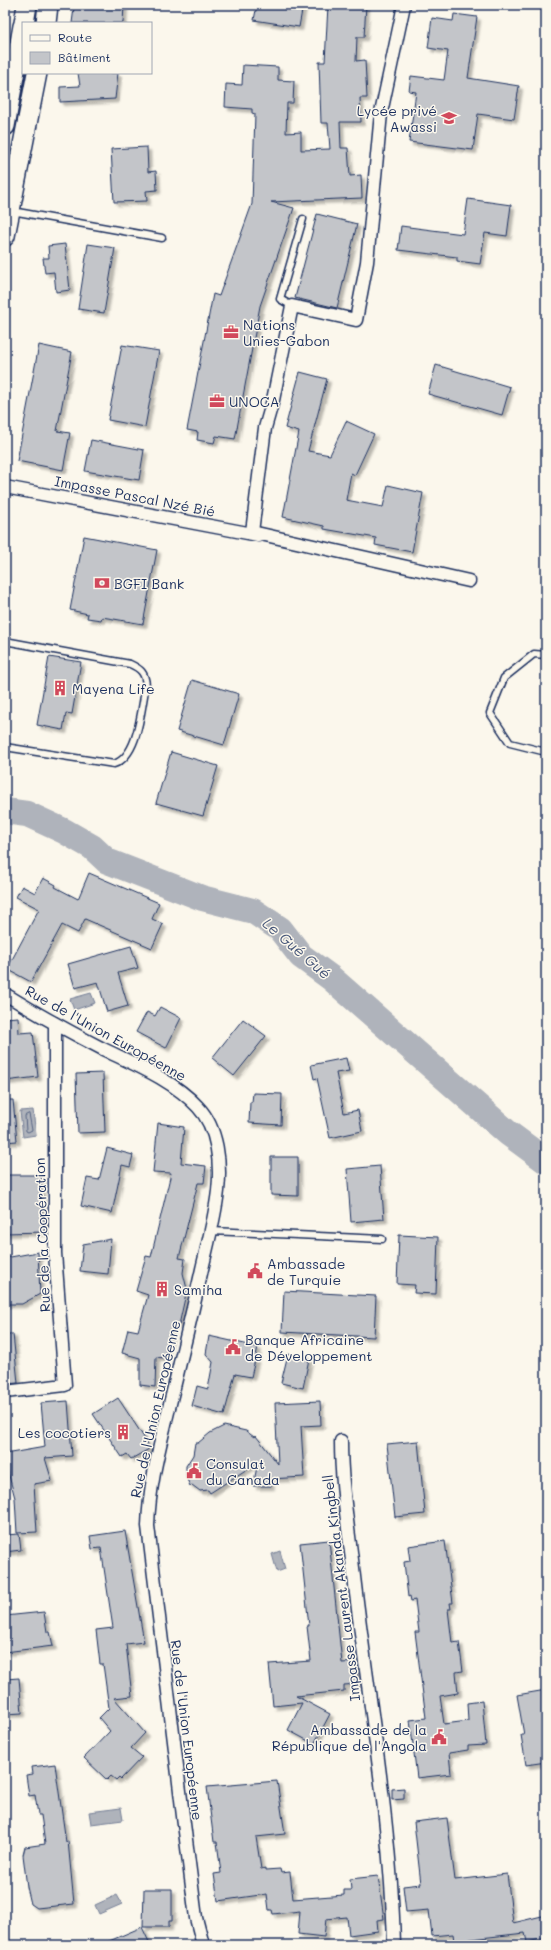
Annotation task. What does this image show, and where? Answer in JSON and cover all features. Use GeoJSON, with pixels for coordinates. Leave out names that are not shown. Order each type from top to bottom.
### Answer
{"type":"FeatureCollection","features":[{"type":"Feature","properties":{"kind":"main road"},"geometry":{"type":"LineString","coordinates":[[24,22],[27,5]]}},
{"type":"Feature","properties":{"kind":"main road"},"geometry":{"type":"LineString","coordinates":[[46,22],[48,5]]}},
{"type":"Feature","properties":{"kind":"main road"},"geometry":{"type":"LineString","coordinates":[[5,126],[22,32]]}},
{"type":"Feature","properties":{"kind":"main road"},"geometry":{"type":"LineString","coordinates":[[5,236],[37,74]]}},
{"type":"Feature","properties":{"kind":"street"},"geometry":{"type":"LineString","coordinates":[[255,534],[266,428],[292,306],[356,320],[367,262],[381,113],[404,5]]}},
{"type":"Feature","properties":{"kind":"street","name":"Impasse Pascal Nzé Bié"},"geometry":{"type":"LineString","coordinates":[[5,487],[255,534],[469,581]]}},
{"type":"Feature","properties":{"kind":"street","name":"Rue de l'Union Européenne"},"geometry":{"type":"LineString","coordinates":[[5,994],[55,1024],[164,1080],[186,1095],[200,1108],[216,1141],[219,1159],[218,1190],[211,1231],[155,1466],[148,1506],[148,1526],[184,1824],[196,1918],[203,1945]]}},
{"type":"Feature","properties":{"kind":"street","name":"Rue de la Coopération"},"geometry":{"type":"LineString","coordinates":[[5,1392],[65,1385],[55,1253],[55,1024]]}},
{"type":"Feature","properties":{"kind":"street","name":"Impasse Laurent Akanda Kingbell"},"geometry":{"type":"LineString","coordinates":[[341,1442],[357,1606],[380,1783],[392,1901],[394,1945]]}},
{"type":"Feature","properties":{"kind":"lane"},"geometry":{"type":"LineString","coordinates":[[10,211],[162,238]]}},
{"type":"Feature","properties":{"kind":"lane"},"geometry":{"type":"LineString","coordinates":[[292,306],[280,299],[303,219]]}},
{"type":"Feature","properties":{"kind":"lane"},"geometry":{"type":"LineString","coordinates":[[5,641],[130,664],[139,669],[145,675],[146,685],[133,745],[121,761],[114,764],[5,747]]}},
{"type":"Feature","properties":{"kind":"lane"},"geometry":{"type":"LineString","coordinates":[[546,655],[534,654],[504,678],[490,714],[510,742],[546,752]]}},
{"type":"Feature","properties":{"kind":"lane"},"geometry":{"type":"LineString","coordinates":[[211,1231],[382,1239]]}},
{"type":"Feature","properties":{"kind":"water"},"geometry":{"type":"Polygon","coordinates":[[[91,993],[95,1003],[74,1010],[70,999],[91,993]]]}},
{"type":"Feature","properties":{"kind":"water"},"geometry":{"type":"Polygon","coordinates":[[[33,1110],[36,1135],[23,1137],[20,1111],[33,1110]]]}},
{"type":"Feature","properties":{"kind":"water"},"geometry":{"type":"Polygon","coordinates":[[[280,1551],[285,1569],[277,1572],[272,1554],[280,1551]]]}},
{"type":"Feature","properties":{"kind":"water"},"geometry":{"type":"Polygon","coordinates":[[[121,1808],[123,1820],[91,1824],[89,1812],[121,1808]]]}},
{"type":"Feature","properties":{"kind":"water"},"geometry":{"type":"Polygon","coordinates":[[[117,1895],[122,1904],[99,1914],[95,1905],[117,1895]]]}},
{"type":"Feature","properties":{"kind":"building"},"geometry":{"type":"Polygon","coordinates":[[[82,5],[124,5],[123,22],[72,22],[74,8],[81,9],[82,5]]]}},
{"type":"Feature","properties":{"kind":"building"},"geometry":{"type":"Polygon","coordinates":[[[257,5],[303,5],[299,27],[254,20],[257,5]]]}},
{"type":"Feature","properties":{"kind":"building"},"geometry":{"type":"Polygon","coordinates":[[[328,5],[366,5],[364,37],[357,37],[356,61],[365,60],[367,98],[360,98],[361,122],[340,122],[341,148],[348,148],[350,176],[361,175],[362,198],[271,202],[294,208],[260,306],[235,439],[216,436],[214,443],[197,440],[198,432],[187,430],[213,294],[219,296],[252,204],[255,114],[252,113],[252,109],[225,107],[226,84],[242,85],[243,65],[278,67],[278,80],[294,81],[293,103],[287,103],[286,133],[301,132],[301,150],[330,149],[328,123],[321,123],[319,62],[325,62],[328,5]]]}},
{"type":"Feature","properties":{"kind":"building"},"geometry":{"type":"Polygon","coordinates":[[[454,14],[477,17],[468,78],[519,86],[514,119],[478,114],[473,150],[409,142],[416,92],[409,91],[411,76],[444,80],[448,51],[428,48],[432,18],[453,21],[454,14]]]}},
{"type":"Feature","properties":{"kind":"building"},"geometry":{"type":"Polygon","coordinates":[[[78,74],[118,74],[115,99],[60,102],[60,87],[80,86],[78,74]]]}},
{"type":"Feature","properties":{"kind":"building"},"geometry":{"type":"Polygon","coordinates":[[[147,147],[148,172],[156,171],[157,190],[146,191],[147,201],[114,202],[111,149],[147,147]]]}},
{"type":"Feature","properties":{"kind":"building"},"geometry":{"type":"Polygon","coordinates":[[[468,199],[511,205],[507,236],[485,233],[480,264],[457,261],[457,257],[398,250],[401,226],[463,234],[468,199]]]}},
{"type":"Feature","properties":{"kind":"building"},"geometry":{"type":"Polygon","coordinates":[[[317,214],[357,224],[337,308],[295,298],[317,214]]]}},
{"type":"Feature","properties":{"kind":"building"},"geometry":{"type":"Polygon","coordinates":[[[65,244],[70,290],[56,292],[54,272],[45,273],[43,258],[49,258],[48,246],[65,244]]]}},
{"type":"Feature","properties":{"kind":"building"},"geometry":{"type":"Polygon","coordinates":[[[88,244],[115,248],[104,313],[78,309],[88,244]]]}},
{"type":"Feature","properties":{"kind":"building"},"geometry":{"type":"Polygon","coordinates":[[[39,345],[72,352],[57,431],[70,433],[63,470],[17,461],[39,345]]]}},
{"type":"Feature","properties":{"kind":"building"},"geometry":{"type":"Polygon","coordinates":[[[122,345],[159,351],[145,427],[108,420],[122,345]]]}},
{"type":"Feature","properties":{"kind":"building"},"geometry":{"type":"Polygon","coordinates":[[[436,365],[510,387],[502,415],[428,394],[436,365]]]}},
{"type":"Feature","properties":{"kind":"building"},"geometry":{"type":"Polygon","coordinates":[[[300,372],[327,379],[308,451],[330,455],[346,421],[374,434],[355,475],[351,473],[346,500],[383,507],[388,485],[423,493],[412,552],[375,545],[376,538],[324,529],[324,526],[283,517],[299,432],[285,428],[300,372]]]}},
{"type":"Feature","properties":{"kind":"building"},"geometry":{"type":"Polygon","coordinates":[[[91,440],[144,450],[139,480],[85,471],[91,440]]]}},
{"type":"Feature","properties":{"kind":"building","name":"BGFI Bank"},"geometry":{"type":"Polygon","coordinates":[[[84,536],[157,550],[143,624],[102,617],[101,620],[87,618],[88,614],[70,610],[84,536]]]}},
{"type":"Feature","properties":{"kind":"building","name":"Mayena Life"},"geometry":{"type":"Polygon","coordinates":[[[49,657],[81,662],[72,714],[66,713],[63,730],[37,725],[49,657]]]}},
{"type":"Feature","properties":{"kind":"building"},"geometry":{"type":"Polygon","coordinates":[[[192,680],[239,694],[224,745],[177,731],[192,680]]]}},
{"type":"Feature","properties":{"kind":"building"},"geometry":{"type":"Polygon","coordinates":[[[171,752],[218,766],[203,816],[156,803],[171,752]]]}},
{"type":"Feature","properties":{"kind":"building"},"geometry":{"type":"Polygon","coordinates":[[[89,873],[159,903],[152,919],[163,924],[152,948],[85,919],[78,933],[62,925],[31,982],[7,969],[39,909],[16,897],[22,886],[35,893],[43,878],[56,885],[55,887],[78,899],[89,873]]]}},
{"type":"Feature","properties":{"kind":"building"},"geometry":{"type":"Polygon","coordinates":[[[131,946],[138,968],[118,973],[128,1006],[107,1012],[98,982],[75,988],[68,964],[131,946]]]}},
{"type":"Feature","properties":{"kind":"building"},"geometry":{"type":"Polygon","coordinates":[[[160,1007],[181,1018],[166,1048],[136,1032],[147,1012],[155,1016],[160,1007]]]}},
{"type":"Feature","properties":{"kind":"building"},"geometry":{"type":"Polygon","coordinates":[[[18,1017],[19,1033],[33,1032],[38,1077],[5,1081],[5,1052],[9,1052],[5,1018],[18,1017]]]}},
{"type":"Feature","properties":{"kind":"building"},"geometry":{"type":"Polygon","coordinates":[[[243,1019],[266,1036],[234,1076],[212,1058],[243,1019]]]}},
{"type":"Feature","properties":{"kind":"building"},"geometry":{"type":"Polygon","coordinates":[[[346,1058],[349,1071],[336,1073],[344,1113],[358,1110],[362,1131],[330,1138],[317,1078],[314,1079],[311,1065],[346,1058]]]}},
{"type":"Feature","properties":{"kind":"building"},"geometry":{"type":"Polygon","coordinates":[[[103,1073],[105,1132],[78,1133],[76,1074],[103,1073]]]}},
{"type":"Feature","properties":{"kind":"building"},"geometry":{"type":"Polygon","coordinates":[[[253,1093],[282,1094],[281,1125],[249,1123],[250,1102],[252,1102],[253,1093]]]}},
{"type":"Feature","properties":{"kind":"building"},"geometry":{"type":"Polygon","coordinates":[[[5,1100],[13,1100],[17,1141],[5,1142],[5,1100]]]}},
{"type":"Feature","properties":{"kind":"building"},"geometry":{"type":"Polygon","coordinates":[[[158,1123],[184,1127],[181,1163],[206,1166],[204,1183],[198,1183],[179,1258],[185,1259],[183,1273],[187,1289],[179,1325],[173,1324],[164,1358],[156,1357],[155,1387],[140,1385],[140,1358],[122,1353],[128,1329],[138,1331],[148,1295],[136,1291],[146,1256],[151,1257],[171,1173],[153,1172],[158,1123]]]}},
{"type":"Feature","properties":{"kind":"building"},"geometry":{"type":"Polygon","coordinates":[[[107,1148],[133,1155],[130,1167],[122,1165],[112,1213],[81,1206],[87,1178],[99,1180],[107,1148]]]}},
{"type":"Feature","properties":{"kind":"building"},"geometry":{"type":"Polygon","coordinates":[[[271,1157],[298,1157],[298,1196],[271,1195],[271,1157]]]}},
{"type":"Feature","properties":{"kind":"building"},"geometry":{"type":"Polygon","coordinates":[[[380,1166],[384,1219],[351,1222],[347,1169],[380,1166]]]}},
{"type":"Feature","properties":{"kind":"building"},"geometry":{"type":"Polygon","coordinates":[[[5,1175],[41,1175],[42,1219],[45,1219],[45,1232],[5,1233],[5,1175]]]}},
{"type":"Feature","properties":{"kind":"building"},"geometry":{"type":"Polygon","coordinates":[[[399,1235],[438,1237],[436,1294],[414,1293],[415,1285],[397,1284],[399,1235]]]}},
{"type":"Feature","properties":{"kind":"building"},"geometry":{"type":"Polygon","coordinates":[[[111,1239],[108,1274],[80,1271],[83,1244],[111,1239]]]}},
{"type":"Feature","properties":{"kind":"building"},"geometry":{"type":"Polygon","coordinates":[[[38,1252],[40,1294],[22,1304],[5,1304],[5,1258],[38,1252]]]}},
{"type":"Feature","properties":{"kind":"building"},"geometry":{"type":"Polygon","coordinates":[[[284,1291],[376,1296],[374,1337],[282,1332],[284,1291]]]}},
{"type":"Feature","properties":{"kind":"building"},"geometry":{"type":"Polygon","coordinates":[[[5,1334],[13,1334],[18,1383],[5,1384],[5,1334]]]}},
{"type":"Feature","properties":{"kind":"building"},"geometry":{"type":"Polygon","coordinates":[[[209,1336],[258,1347],[251,1377],[235,1374],[224,1415],[192,1406],[197,1386],[208,1389],[213,1362],[206,1354],[209,1336]]]}},
{"type":"Feature","properties":{"kind":"building"},"geometry":{"type":"Polygon","coordinates":[[[288,1354],[309,1359],[303,1388],[281,1383],[288,1354]]]}},
{"type":"Feature","properties":{"kind":"building","name":"Les cocotiers"},"geometry":{"type":"Polygon","coordinates":[[[118,1398],[147,1442],[146,1443],[149,1449],[131,1459],[127,1454],[122,1457],[93,1414],[118,1398]]]}},
{"type":"Feature","properties":{"kind":"building"},"geometry":{"type":"Polygon","coordinates":[[[68,1401],[72,1456],[45,1458],[52,1481],[34,1484],[37,1532],[17,1533],[15,1498],[5,1461],[5,1454],[45,1447],[41,1403],[68,1401]]]}},
{"type":"Feature","properties":{"kind":"building"},"geometry":{"type":"Polygon","coordinates":[[[320,1401],[321,1425],[301,1426],[304,1477],[270,1479],[271,1486],[253,1486],[258,1462],[210,1493],[208,1490],[200,1491],[192,1485],[190,1486],[186,1477],[186,1466],[193,1455],[195,1443],[198,1443],[210,1433],[224,1426],[246,1431],[254,1437],[256,1436],[278,1464],[275,1403],[320,1401]]]}},
{"type":"Feature","properties":{"kind":"building"},"geometry":{"type":"Polygon","coordinates":[[[418,1441],[425,1514],[395,1517],[387,1444],[418,1441]]]}},
{"type":"Feature","properties":{"kind":"building"},"geometry":{"type":"Polygon","coordinates":[[[125,1531],[144,1642],[126,1644],[132,1696],[114,1698],[145,1733],[131,1748],[142,1757],[121,1779],[119,1777],[116,1780],[111,1776],[107,1780],[84,1758],[110,1731],[99,1718],[109,1708],[103,1664],[100,1664],[96,1630],[113,1628],[101,1548],[92,1549],[90,1536],[125,1531]]]}},
{"type":"Feature","properties":{"kind":"building"},"geometry":{"type":"Polygon","coordinates":[[[19,1534],[21,1550],[5,1552],[5,1535],[19,1534]]]}},
{"type":"Feature","properties":{"kind":"building"},"geometry":{"type":"Polygon","coordinates":[[[329,1540],[342,1663],[356,1662],[358,1684],[344,1685],[344,1691],[296,1696],[330,1714],[314,1744],[288,1730],[302,1703],[273,1706],[269,1664],[311,1661],[307,1626],[309,1626],[300,1543],[329,1540]]]}},
{"type":"Feature","properties":{"kind":"building"},"geometry":{"type":"Polygon","coordinates":[[[445,1541],[453,1603],[450,1603],[451,1609],[448,1609],[452,1643],[459,1642],[463,1671],[456,1672],[458,1693],[440,1696],[444,1724],[468,1721],[467,1703],[482,1701],[486,1745],[468,1746],[468,1750],[449,1753],[451,1774],[417,1778],[410,1720],[426,1718],[415,1632],[419,1632],[415,1600],[411,1601],[410,1596],[408,1597],[404,1562],[410,1561],[408,1546],[445,1541]]]}},
{"type":"Feature","properties":{"kind":"building"},"geometry":{"type":"Polygon","coordinates":[[[44,1612],[47,1632],[50,1632],[53,1646],[5,1652],[5,1616],[44,1612]]]}},
{"type":"Feature","properties":{"kind":"building"},"geometry":{"type":"Polygon","coordinates":[[[19,1678],[22,1713],[5,1714],[5,1679],[19,1678]]]}},
{"type":"Feature","properties":{"kind":"building"},"geometry":{"type":"Polygon","coordinates":[[[546,1690],[546,1762],[526,1765],[521,1735],[524,1735],[517,1695],[546,1690]]]}},
{"type":"Feature","properties":{"kind":"building"},"geometry":{"type":"Polygon","coordinates":[[[55,1764],[66,1842],[68,1841],[74,1904],[37,1908],[31,1904],[27,1887],[23,1855],[25,1847],[45,1844],[41,1815],[38,1815],[35,1795],[29,1796],[26,1775],[33,1774],[32,1767],[55,1764]]]}},
{"type":"Feature","properties":{"kind":"building"},"geometry":{"type":"Polygon","coordinates":[[[277,1781],[285,1834],[256,1837],[261,1869],[280,1869],[281,1873],[290,1872],[293,1899],[344,1895],[344,1890],[351,1890],[350,1879],[378,1876],[384,1919],[377,1920],[378,1931],[349,1935],[347,1917],[326,1919],[324,1937],[298,1934],[300,1911],[273,1914],[272,1910],[269,1910],[267,1894],[218,1901],[214,1874],[221,1873],[217,1842],[214,1842],[207,1787],[277,1781]]]}},
{"type":"Feature","properties":{"kind":"building"},"geometry":{"type":"Polygon","coordinates":[[[404,1788],[404,1799],[392,1800],[392,1789],[404,1788]]]}},
{"type":"Feature","properties":{"kind":"building"},"geometry":{"type":"Polygon","coordinates":[[[447,1818],[455,1880],[507,1874],[513,1923],[546,1915],[546,1938],[527,1942],[525,1933],[454,1941],[453,1934],[432,1936],[429,1910],[406,1912],[403,1886],[421,1884],[414,1822],[447,1818]]]}},
{"type":"Feature","properties":{"kind":"building"},"geometry":{"type":"Polygon","coordinates":[[[144,1889],[172,1889],[172,1921],[169,1921],[169,1927],[143,1927],[144,1889]]]}},
{"type":"Feature","properties":{"kind":"building"},"geometry":{"type":"Polygon","coordinates":[[[142,1927],[149,1942],[141,1945],[100,1945],[142,1927]]]}},
{"type":"Feature","properties":{"kind":"waterway","name":"Le Gué Gué"},"geometry":{"type":"LineString","coordinates":[[5,811],[27,814],[64,831],[92,847],[107,861],[202,898],[253,911],[280,929],[301,956],[331,978],[508,1133],[546,1161]]}},
{"type":"Feature","properties":{"kind":"place","name":"Lycée privé Awassi"},"geometry":{"type":"Point","coordinates":[449,118]}},
{"type":"Feature","properties":{"kind":"place","name":"Nations Unies-Gabon"},"geometry":{"type":"Point","coordinates":[231,332]}},
{"type":"Feature","properties":{"kind":"place","name":"UNOCA"},"geometry":{"type":"Point","coordinates":[217,401]}},
{"type":"Feature","properties":{"kind":"place","name":"BGFI Bank"},"geometry":{"type":"Point","coordinates":[102,583]}},
{"type":"Feature","properties":{"kind":"place","name":"Mayena Life"},"geometry":{"type":"Point","coordinates":[60,688]}},
{"type":"Feature","properties":{"kind":"place","name":"Ambassade de Turquie"},"geometry":{"type":"Point","coordinates":[255,1271]}},
{"type":"Feature","properties":{"kind":"place","name":"Samiha"},"geometry":{"type":"Point","coordinates":[162,1289]}},
{"type":"Feature","properties":{"kind":"place","name":"Banque Africaine de Développement"},"geometry":{"type":"Point","coordinates":[233,1347]}},
{"type":"Feature","properties":{"kind":"place","name":"Les cocotiers"},"geometry":{"type":"Point","coordinates":[123,1432]}},
{"type":"Feature","properties":{"kind":"place","name":"Consulat du Canada"},"geometry":{"type":"Point","coordinates":[194,1471]}},
{"type":"Feature","properties":{"kind":"place","name":"Ambassade de la République de l'Angola"},"geometry":{"type":"Point","coordinates":[439,1737]}}]}
